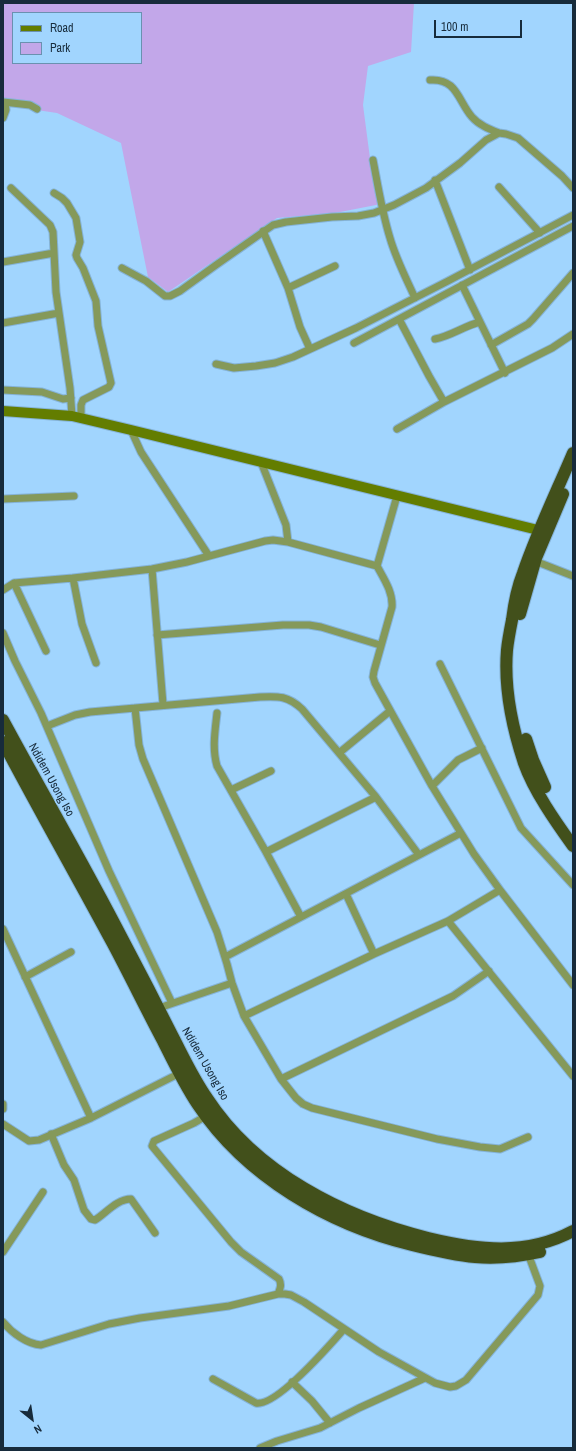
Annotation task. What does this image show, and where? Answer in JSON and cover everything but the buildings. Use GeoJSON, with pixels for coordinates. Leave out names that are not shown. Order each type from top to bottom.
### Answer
{"type":"FeatureCollection","features":[{"type":"Feature","properties":{"kind":"highway"},"geometry":{"type":"LineString","coordinates":[[573,453],[538,530],[522,573],[515,597],[507,651],[511,715],[524,764],[556,822],[573,846]]}},
{"type":"Feature","properties":{"kind":"highway"},"geometry":{"type":"LineString","coordinates":[[573,472],[535,562],[523,602],[516,639],[515,691],[519,714],[529,751],[539,776],[550,798],[573,832]]}},
{"type":"Feature","properties":{"kind":"highway","name":"Ndidem Usong Iso"},"geometry":{"type":"LineString","coordinates":[[3,720],[123,939],[153,1010],[184,1071],[203,1102],[261,1158],[287,1177],[320,1197],[371,1220],[402,1230],[498,1254]]}},
{"type":"Feature","properties":{"kind":"highway","name":"Ndidem Usong Iso"},"geometry":{"type":"LineString","coordinates":[[3,742],[113,944],[153,1010]]}},
{"type":"Feature","properties":{"kind":"highway","name":"Ndidem Usong Iso"},"geometry":{"type":"LineString","coordinates":[[203,1102],[206,1116],[216,1129],[254,1166],[280,1186],[304,1201],[340,1220],[380,1236],[446,1253],[474,1258],[560,1245],[573,1238]]}},
{"type":"Feature","properties":{"kind":"highway"},"geometry":{"type":"LineString","coordinates":[[304,1201],[320,1197]]}},
{"type":"Feature","properties":{"kind":"highway"},"geometry":{"type":"LineString","coordinates":[[380,1236],[402,1230]]}},
{"type":"Feature","properties":{"kind":"highway","name":"Ndidem Usong Iso"},"geometry":{"type":"LineString","coordinates":[[527,1251],[573,1231]]}},
{"type":"Feature","properties":{"kind":"street"},"geometry":{"type":"LineString","coordinates":[[430,80],[442,81],[453,87],[472,117],[486,128],[518,138],[562,176],[573,188]]}},
{"type":"Feature","properties":{"kind":"street"},"geometry":{"type":"LineString","coordinates":[[3,118],[6,110],[4,103],[30,105],[37,109]]}},
{"type":"Feature","properties":{"kind":"street"},"geometry":{"type":"LineString","coordinates":[[122,268],[146,281],[165,296],[170,296],[180,291],[216,264],[235,253],[263,231],[278,224],[332,217],[358,216],[382,210],[406,199],[460,163],[486,140],[499,133]]}},
{"type":"Feature","properties":{"kind":"street"},"geometry":{"type":"LineString","coordinates":[[373,160],[382,210],[390,240],[415,298]]}},
{"type":"Feature","properties":{"kind":"street"},"geometry":{"type":"LineString","coordinates":[[436,180],[470,270]]}},
{"type":"Feature","properties":{"kind":"street"},"geometry":{"type":"LineString","coordinates":[[499,187],[540,233]]}},
{"type":"Feature","properties":{"kind":"street"},"geometry":{"type":"LineString","coordinates":[[11,188],[52,228],[55,286],[71,398],[76,418]]}},
{"type":"Feature","properties":{"kind":"street"},"geometry":{"type":"LineString","coordinates":[[54,193],[68,203],[76,218],[80,242],[76,255],[83,268],[96,301],[98,326],[111,383],[109,387],[83,400],[76,418]]}},
{"type":"Feature","properties":{"kind":"street"},"geometry":{"type":"LineString","coordinates":[[216,364],[234,368],[256,366],[275,363],[293,357],[415,298],[573,215]]}},
{"type":"Feature","properties":{"kind":"street"},"geometry":{"type":"LineString","coordinates":[[354,343],[573,226]]}},
{"type":"Feature","properties":{"kind":"street"},"geometry":{"type":"LineString","coordinates":[[263,231],[288,288],[298,322],[310,349]]}},
{"type":"Feature","properties":{"kind":"street"},"geometry":{"type":"LineString","coordinates":[[3,262],[54,253]]}},
{"type":"Feature","properties":{"kind":"street"},"geometry":{"type":"LineString","coordinates":[[288,288],[335,266]]}},
{"type":"Feature","properties":{"kind":"street"},"geometry":{"type":"LineString","coordinates":[[491,344],[533,319],[573,273]]}},
{"type":"Feature","properties":{"kind":"street"},"geometry":{"type":"LineString","coordinates":[[462,285],[505,373]]}},
{"type":"Feature","properties":{"kind":"street"},"geometry":{"type":"LineString","coordinates":[[3,323],[59,313]]}},
{"type":"Feature","properties":{"kind":"street"},"geometry":{"type":"LineString","coordinates":[[399,319],[444,402]]}},
{"type":"Feature","properties":{"kind":"street"},"geometry":{"type":"LineString","coordinates":[[435,339],[447,336],[466,326],[480,322]]}},
{"type":"Feature","properties":{"kind":"street"},"geometry":{"type":"LineString","coordinates":[[397,429],[444,402],[505,373],[552,348],[573,334]]}},
{"type":"Feature","properties":{"kind":"street"},"geometry":{"type":"LineString","coordinates":[[3,390],[42,392],[63,399],[71,398]]}},
{"type":"Feature","properties":{"kind":"street"},"geometry":{"type":"LineString","coordinates":[[3,411],[76,418],[130,430],[538,530]]}},
{"type":"Feature","properties":{"kind":"street"},"geometry":{"type":"LineString","coordinates":[[130,430],[141,452],[209,556]]}},
{"type":"Feature","properties":{"kind":"street"},"geometry":{"type":"LineString","coordinates":[[261,462],[286,525],[288,542]]}},
{"type":"Feature","properties":{"kind":"street"},"geometry":{"type":"LineString","coordinates":[[3,499],[74,496]]}},
{"type":"Feature","properties":{"kind":"street"},"geometry":{"type":"LineString","coordinates":[[398,496],[377,566],[391,594],[392,607],[380,645],[373,677],[378,689],[432,786],[474,854],[573,985]]}},
{"type":"Feature","properties":{"kind":"street"},"geometry":{"type":"LineString","coordinates":[[3,590],[14,583],[152,569],[187,562],[273,540],[288,542],[377,566]]}},
{"type":"Feature","properties":{"kind":"street"},"geometry":{"type":"LineString","coordinates":[[535,562],[573,576]]}},
{"type":"Feature","properties":{"kind":"street"},"geometry":{"type":"LineString","coordinates":[[152,569],[163,704]]}},
{"type":"Feature","properties":{"kind":"street"},"geometry":{"type":"LineString","coordinates":[[72,578],[82,624],[96,663]]}},
{"type":"Feature","properties":{"kind":"street"},"geometry":{"type":"LineString","coordinates":[[14,583],[46,651]]}},
{"type":"Feature","properties":{"kind":"street"},"geometry":{"type":"LineString","coordinates":[[157,635],[284,625],[309,626],[321,627],[380,645]]}},
{"type":"Feature","properties":{"kind":"street"},"geometry":{"type":"LineString","coordinates":[[3,633],[47,726],[109,872],[172,1003]]}},
{"type":"Feature","properties":{"kind":"street"},"geometry":{"type":"LineString","coordinates":[[440,664],[521,828],[573,885]]}},
{"type":"Feature","properties":{"kind":"street"},"geometry":{"type":"LineString","coordinates":[[47,726],[82,713],[163,704],[260,697],[278,696],[288,699],[302,709],[376,797],[419,855]]}},
{"type":"Feature","properties":{"kind":"street"},"geometry":{"type":"LineString","coordinates":[[135,708],[139,745],[143,759],[217,932],[232,983],[244,1016],[281,1079],[296,1098],[308,1106],[437,1139],[480,1147],[500,1149],[528,1137]]}},
{"type":"Feature","properties":{"kind":"street"},"geometry":{"type":"LineString","coordinates":[[339,753],[390,711]]}},
{"type":"Feature","properties":{"kind":"street"},"geometry":{"type":"LineString","coordinates":[[217,713],[214,757],[217,766],[301,917]]}},
{"type":"Feature","properties":{"kind":"street"},"geometry":{"type":"LineString","coordinates":[[432,786],[458,760],[482,748]]}},
{"type":"Feature","properties":{"kind":"street"},"geometry":{"type":"LineString","coordinates":[[231,790],[271,772]]}},
{"type":"Feature","properties":{"kind":"street"},"geometry":{"type":"LineString","coordinates":[[266,852],[376,797]]}},
{"type":"Feature","properties":{"kind":"street"},"geometry":{"type":"LineString","coordinates":[[225,957],[461,833]]}},
{"type":"Feature","properties":{"kind":"street"},"geometry":{"type":"LineString","coordinates":[[244,1016],[374,954],[448,921],[500,890]]}},
{"type":"Feature","properties":{"kind":"street"},"geometry":{"type":"LineString","coordinates":[[346,894],[374,954]]}},
{"type":"Feature","properties":{"kind":"street"},"geometry":{"type":"LineString","coordinates":[[448,921],[573,1076]]}},
{"type":"Feature","properties":{"kind":"street"},"geometry":{"type":"LineString","coordinates":[[3,929],[91,1118]]}},
{"type":"Feature","properties":{"kind":"street"},"geometry":{"type":"LineString","coordinates":[[25,977],[71,952]]}},
{"type":"Feature","properties":{"kind":"street"},"geometry":{"type":"LineString","coordinates":[[281,1079],[453,996],[489,971]]}},
{"type":"Feature","properties":{"kind":"street"},"geometry":{"type":"LineString","coordinates":[[153,1010],[232,983]]}},
{"type":"Feature","properties":{"kind":"street"},"geometry":{"type":"LineString","coordinates":[[3,1124],[28,1141],[39,1140],[91,1118],[184,1071]]}},
{"type":"Feature","properties":{"kind":"street"},"geometry":{"type":"LineString","coordinates":[[3,1104],[3,1109]]}},
{"type":"Feature","properties":{"kind":"street"},"geometry":{"type":"LineString","coordinates":[[206,1116],[194,1124],[154,1141],[152,1146],[231,1242],[241,1252],[279,1279],[280,1287],[278,1294]]}},
{"type":"Feature","properties":{"kind":"street"},"geometry":{"type":"LineString","coordinates":[[51,1134],[64,1165],[74,1180],[80,1202],[91,1219],[95,1220],[111,1207],[127,1199],[131,1199],[155,1233]]}},
{"type":"Feature","properties":{"kind":"street"},"geometry":{"type":"LineString","coordinates":[[3,1252],[43,1192]]}},
{"type":"Feature","properties":{"kind":"street"},"geometry":{"type":"LineString","coordinates":[[3,1322],[18,1336],[35,1345],[41,1345],[109,1324],[140,1318],[229,1306],[278,1294],[285,1294],[291,1295],[379,1352],[425,1378],[443,1386],[456,1386],[466,1380],[538,1294],[540,1290],[539,1282],[527,1251]]}},
{"type":"Feature","properties":{"kind":"street"},"geometry":{"type":"LineString","coordinates":[[213,1379],[260,1404],[272,1398],[308,1369],[344,1329]]}},
{"type":"Feature","properties":{"kind":"street"},"geometry":{"type":"LineString","coordinates":[[260,1448],[277,1441],[320,1428],[425,1378]]}},
{"type":"Feature","properties":{"kind":"street"},"geometry":{"type":"LineString","coordinates":[[292,1382],[312,1401],[330,1423]]}},
{"type":"Feature","properties":{"kind":"green space"},"geometry":{"type":"Polygon","coordinates":[[[3,3],[414,3],[411,52],[368,66],[363,105],[371,166],[381,204],[335,213],[277,218],[168,292],[148,277],[121,143],[57,113],[3,105],[3,3]]]}}]}
